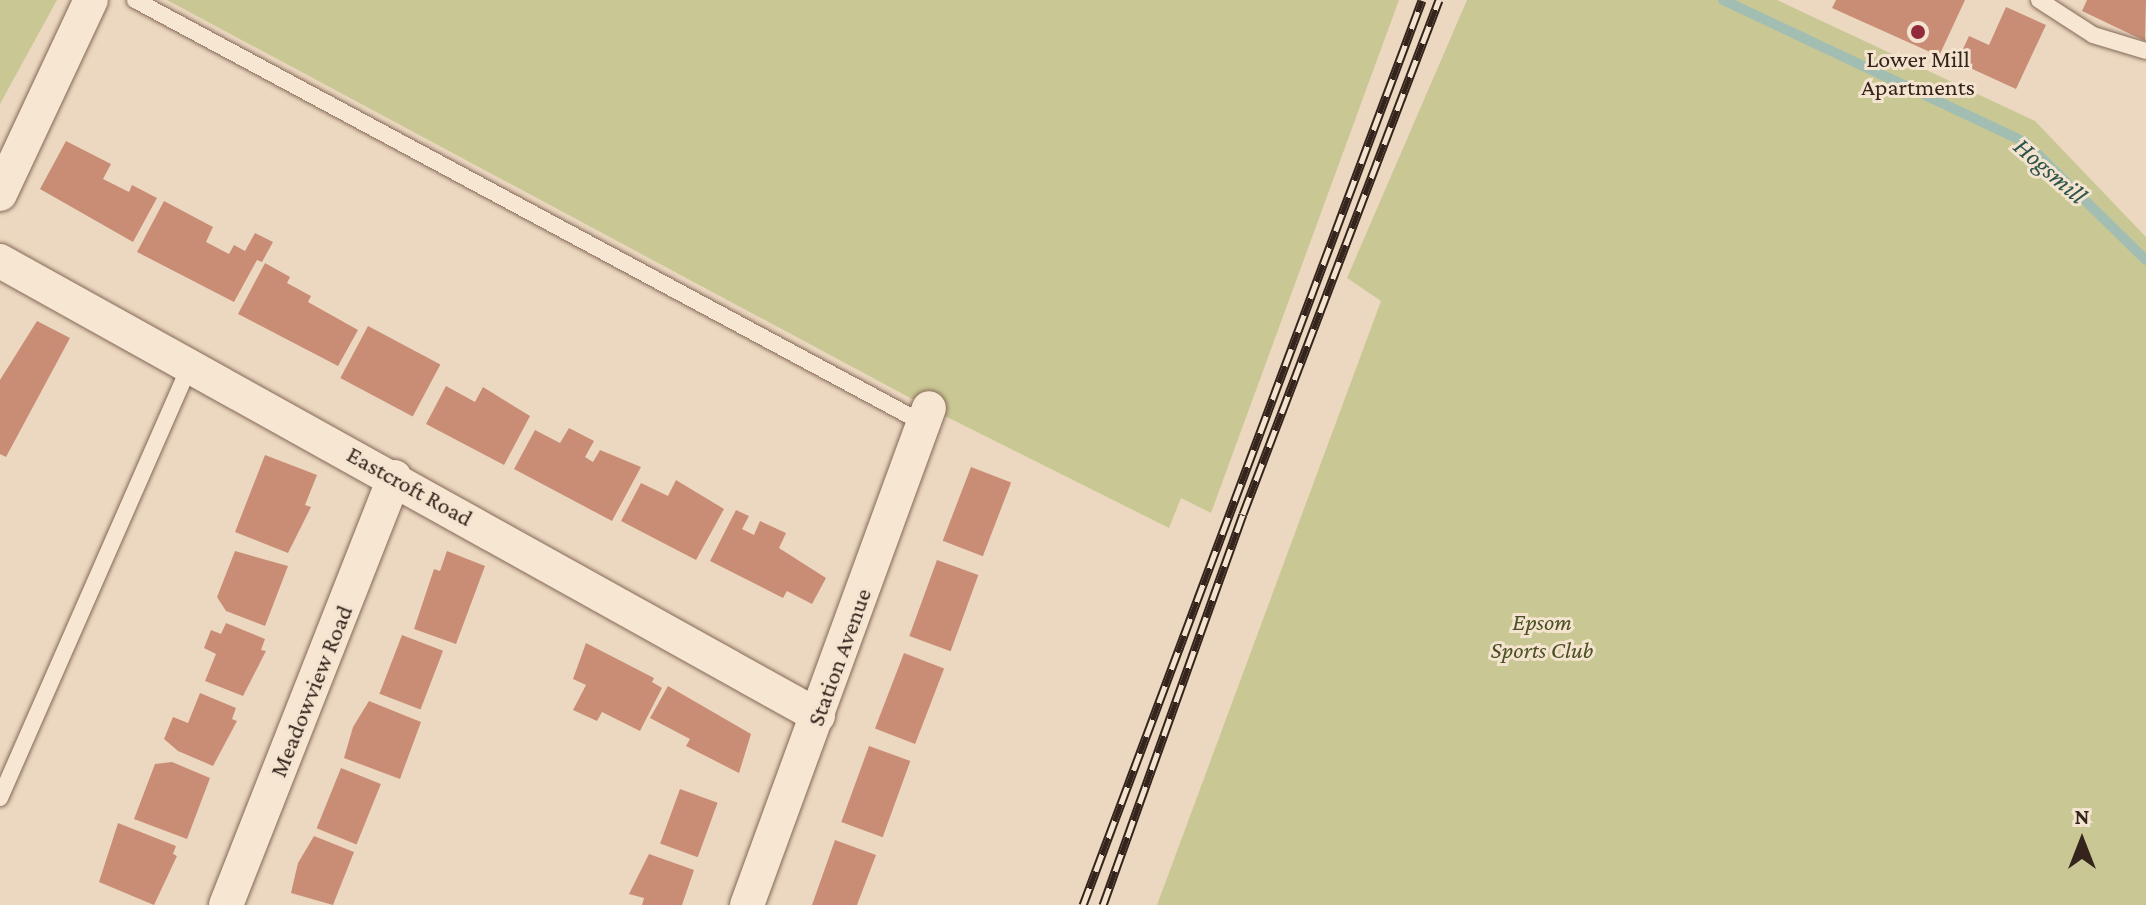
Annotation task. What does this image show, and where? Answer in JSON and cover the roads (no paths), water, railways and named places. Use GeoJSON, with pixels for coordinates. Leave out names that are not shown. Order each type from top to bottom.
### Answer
{"type":"FeatureCollection","features":[{"type":"Feature","properties":{"kind":"street"},"geometry":{"type":"LineString","coordinates":[[0,194],[91,0]]}},
{"type":"Feature","properties":{"kind":"street","name":"Eastcroft Road"},"geometry":{"type":"LineString","coordinates":[[0,261],[395,477],[818,716]]}},
{"type":"Feature","properties":{"kind":"street","name":"Station Avenue"},"geometry":{"type":"LineString","coordinates":[[747,905],[926,415]]}},
{"type":"Feature","properties":{"kind":"street","name":"Meadowview Road"},"geometry":{"type":"LineString","coordinates":[[226,905],[395,477]]}},
{"type":"Feature","properties":{"kind":"lane"},"geometry":{"type":"LineString","coordinates":[[135,0],[926,415]]}},
{"type":"Feature","properties":{"kind":"lane"},"geometry":{"type":"LineString","coordinates":[[2039,0],[2093,35],[2146,51]]}},
{"type":"Feature","properties":{"kind":"lane"},"geometry":{"type":"LineString","coordinates":[[0,798],[190,366]]}},
{"type":"Feature","properties":{"kind":"waterway","name":"Hogsmill"},"geometry":{"type":"LineString","coordinates":[[1723,0],[2025,142],[2146,260]]}},
{"type":"Feature","properties":{"kind":"railway"},"geometry":{"type":"LineString","coordinates":[[1083,905],[1422,0]]}},
{"type":"Feature","properties":{"kind":"railway"},"geometry":{"type":"LineString","coordinates":[[1103,905],[1243,514],[1439,0]]}},
{"type":"Feature","properties":{"kind":"place","name":"Lower Mill Apartments"},"geometry":{"type":"Point","coordinates":[1918,32]}},
{"type":"Feature","properties":{"kind":"park label","name":"Epsom Sports Club"},"geometry":{"type":"Point","coordinates":[1542,636]}}]}
